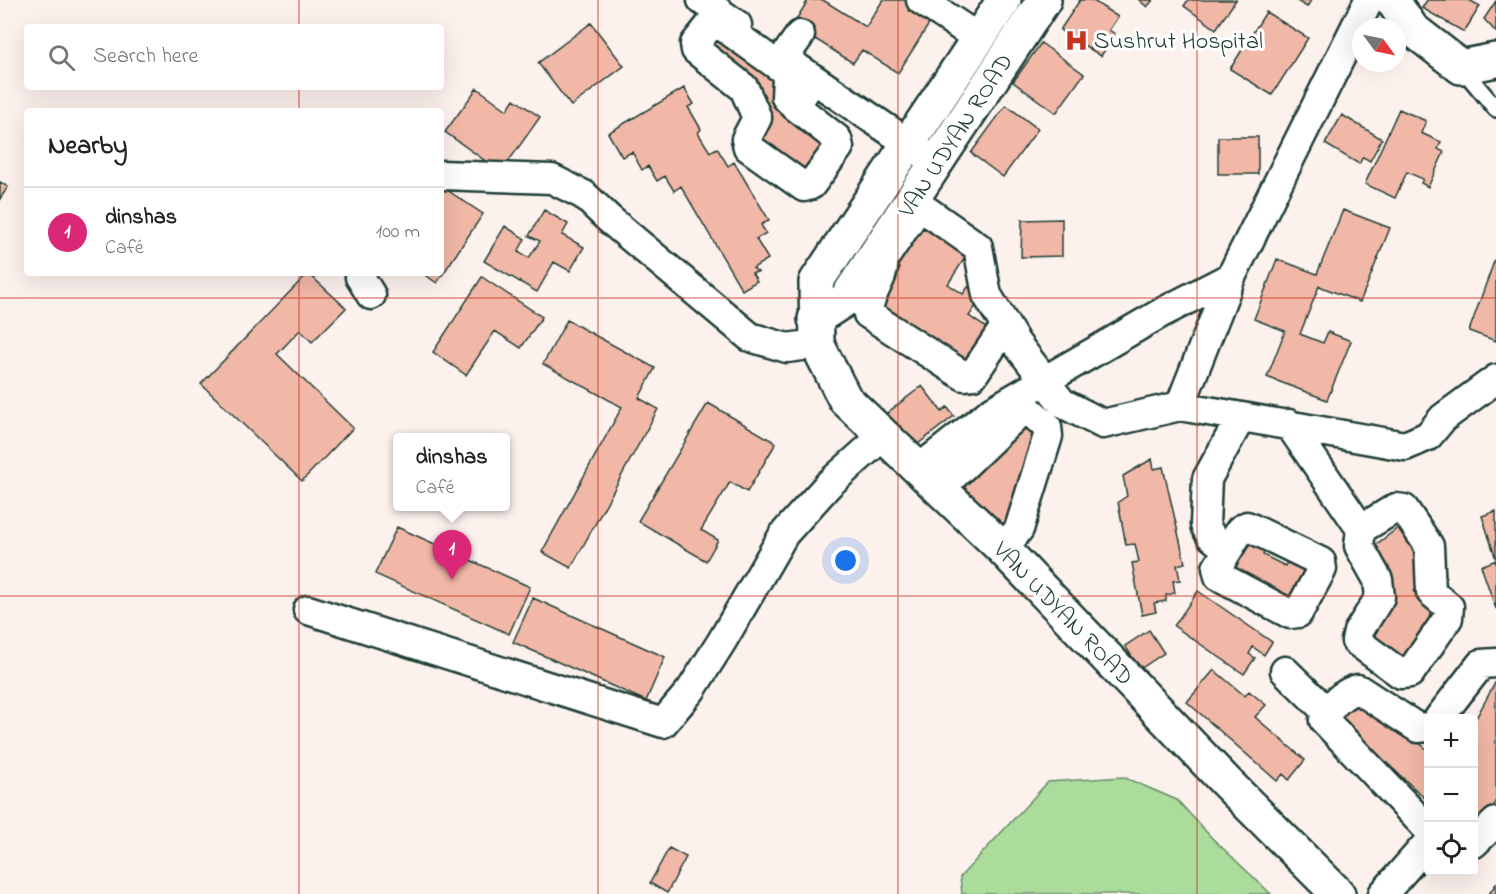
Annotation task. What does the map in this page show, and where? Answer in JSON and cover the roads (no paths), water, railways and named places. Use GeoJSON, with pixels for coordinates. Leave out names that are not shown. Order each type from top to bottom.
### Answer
{"type":"FeatureCollection","features":[{"type":"Feature","properties":{"kind":"street"},"geometry":{"type":"LineString","coordinates":[[702,0],[789,45],[813,79],[936,163]]}},
{"type":"Feature","properties":{"kind":"street"},"geometry":{"type":"LineString","coordinates":[[921,0],[978,38]]}},
{"type":"Feature","properties":{"kind":"street","name":"VAN UDYAN ROAD"},"geometry":{"type":"LineString","coordinates":[[1004,0],[816,282],[816,331],[845,399],[1003,549],[1225,781],[1338,894]]}},
{"type":"Feature","properties":{"kind":"street","name":"VAN UDYAN ROAD"},"geometry":{"type":"LineString","coordinates":[[816,331],[846,299],[1044,0]]}},
{"type":"Feature","properties":{"kind":"street"},"geometry":{"type":"LineString","coordinates":[[1180,406],[1231,278],[1369,0]]}},
{"type":"Feature","properties":{"kind":"street"},"geometry":{"type":"LineString","coordinates":[[1392,0],[1412,29],[1461,67],[1496,60]]}},
{"type":"Feature","properties":{"kind":"street"},"geometry":{"type":"LineString","coordinates":[[712,22],[717,22],[784,70],[787,78],[786,97],[795,106],[837,139],[839,147],[811,185],[804,187],[748,147],[746,139],[757,117],[749,96],[744,88],[696,50],[695,44],[712,22]]}},
{"type":"Feature","properties":{"kind":"street"},"geometry":{"type":"LineString","coordinates":[[795,106],[813,79]]}},
{"type":"Feature","properties":{"kind":"street"},"geometry":{"type":"LineString","coordinates":[[444,175],[552,179],[584,195],[609,219],[750,337],[787,348],[816,331]]}},
{"type":"Feature","properties":{"kind":"street"},"geometry":{"type":"LineString","coordinates":[[1005,327],[973,375],[964,376],[868,314],[867,304],[884,267],[883,260],[916,211],[924,209],[971,239],[978,247],[987,295],[1005,327],[1062,403],[1103,424],[1180,406],[1405,446],[1428,436],[1443,418],[1496,379]]}},
{"type":"Feature","properties":{"kind":"street"},"geometry":{"type":"LineString","coordinates":[[920,468],[966,447],[1046,381],[1163,312],[1231,278]]}},
{"type":"Feature","properties":{"kind":"street"},"geometry":{"type":"LineString","coordinates":[[998,419],[1021,411],[1030,411],[1047,427],[1048,436],[1019,529],[1003,549]]}},
{"type":"Feature","properties":{"kind":"street"},"geometry":{"type":"LineString","coordinates":[[1228,550],[1211,536],[1205,525],[1208,479],[1241,417]]}},
{"type":"Feature","properties":{"kind":"street"},"geometry":{"type":"LineString","coordinates":[[1289,424],[1361,529],[1359,546],[1378,580],[1380,597],[1358,632],[1356,641],[1401,674],[1410,673],[1448,618],[1449,607],[1431,592],[1429,546],[1404,509],[1395,508],[1361,529]]}},
{"type":"Feature","properties":{"kind":"street"},"geometry":{"type":"LineString","coordinates":[[308,610],[663,723],[691,690],[784,534],[829,484],[884,435]]}},
{"type":"Feature","properties":{"kind":"street"},"geometry":{"type":"LineString","coordinates":[[950,479],[966,447]]}},
{"type":"Feature","properties":{"kind":"street"},"geometry":{"type":"LineString","coordinates":[[1442,714],[1481,664],[1496,663]]}},
{"type":"Feature","properties":{"kind":"street"},"geometry":{"type":"LineString","coordinates":[[1285,671],[1327,712]]}},
{"type":"Feature","properties":{"kind":"street"},"geometry":{"type":"LineString","coordinates":[[1424,727],[1418,728],[1358,689],[1349,691],[1327,712],[1324,720],[1424,825]]}},
{"type":"Feature","properties":{"kind":"street"},"geometry":{"type":"LineString","coordinates":[[1478,838],[1496,822]]}},
{"type":"Feature","properties":{"kind":"street"},"geometry":{"type":"LineString","coordinates":[[1383,894],[1424,848]]}},
{"type":"Feature","properties":{"kind":"lane"},"geometry":{"type":"LineString","coordinates":[[1461,67],[1496,109]]}},
{"type":"Feature","properties":{"kind":"place","name":"Sushrut Hospital"},"geometry":{"type":"Point","coordinates":[1076,40]}},
{"type":"Feature","properties":{"kind":"place","name":"dinshas"},"geometry":{"type":"Point","coordinates":[452,580]}}]}
